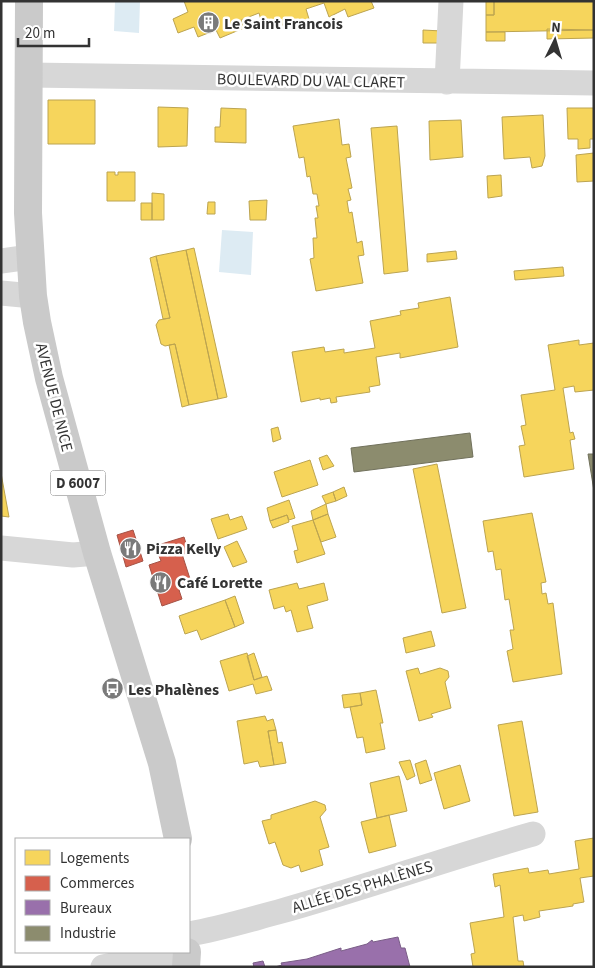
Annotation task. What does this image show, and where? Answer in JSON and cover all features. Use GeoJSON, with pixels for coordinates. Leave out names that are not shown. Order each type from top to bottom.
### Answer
{"type":"FeatureCollection","features":[{"type":"Feature","properties":{"kind":"main road","name":"AVENUE DE NICE"},"geometry":{"type":"LineString","coordinates":[[29,1],[30,257],[33,296],[43,353],[97,553],[162,763],[178,838]]}},
{"type":"Feature","properties":{"kind":"street"},"geometry":{"type":"LineString","coordinates":[[447,82],[451,1]]}},
{"type":"Feature","properties":{"kind":"street","name":"BOULEVARD DU VAL CLARET"},"geometry":{"type":"LineString","coordinates":[[29,75],[594,83]]}},
{"type":"Feature","properties":{"kind":"street"},"geometry":{"type":"LineString","coordinates":[[1,261],[30,257]]}},
{"type":"Feature","properties":{"kind":"street"},"geometry":{"type":"LineString","coordinates":[[1,293],[33,296]]}},
{"type":"Feature","properties":{"kind":"street"},"geometry":{"type":"LineString","coordinates":[[1,548],[73,555],[97,553]]}},
{"type":"Feature","properties":{"kind":"street","name":"ALLÉE DES PHALÈNES"},"geometry":{"type":"LineString","coordinates":[[190,949],[214,929],[324,899],[404,875],[460,854],[533,834]]}},
{"type":"Feature","properties":{"kind":"street","name":"ALLÉE DES PHALÈNES"},"geometry":{"type":"LineString","coordinates":[[103,967],[180,953]]}},
{"type":"Feature","properties":{"kind":"shaded area"},"geometry":{"type":"Polygon","coordinates":[[[115,1],[140,1],[139,33],[114,31],[115,1]]]}},
{"type":"Feature","properties":{"kind":"shaded area"},"geometry":{"type":"Polygon","coordinates":[[[222,230],[253,232],[251,275],[219,272],[222,230]]]}},
{"type":"Feature","properties":{"kind":"building: Logements","name":"Le Saint Francois"},"geometry":{"type":"Polygon","coordinates":[[[184,1],[371,1],[374,8],[348,17],[345,9],[329,17],[324,3],[306,9],[309,19],[284,28],[281,20],[263,27],[259,13],[241,20],[244,28],[220,38],[216,30],[198,37],[194,27],[178,33],[173,19],[188,12],[184,1]]]}},
{"type":"Feature","properties":{"kind":"building: Logements"},"geometry":{"type":"Polygon","coordinates":[[[486,1],[494,1],[494,15],[486,15],[486,1]]]}},
{"type":"Feature","properties":{"kind":"building: Logements"},"geometry":{"type":"Polygon","coordinates":[[[494,1],[594,1],[594,30],[486,32],[486,15],[494,15],[494,1]]]}},
{"type":"Feature","properties":{"kind":"building: Logements"},"geometry":{"type":"Polygon","coordinates":[[[547,29],[594,30],[594,38],[547,39],[547,29]]]}},
{"type":"Feature","properties":{"kind":"building: Logements"},"geometry":{"type":"Polygon","coordinates":[[[423,30],[442,31],[442,43],[423,43],[423,30]]]}},
{"type":"Feature","properties":{"kind":"building: Logements"},"geometry":{"type":"Polygon","coordinates":[[[486,32],[505,32],[505,41],[486,41],[486,32]]]}},
{"type":"Feature","properties":{"kind":"building: Logements"},"geometry":{"type":"Polygon","coordinates":[[[48,100],[95,100],[95,144],[48,144],[48,100]]]}},
{"type":"Feature","properties":{"kind":"building: Logements"},"geometry":{"type":"Polygon","coordinates":[[[158,107],[188,108],[187,146],[158,147],[158,107]]]}},
{"type":"Feature","properties":{"kind":"building: Logements"},"geometry":{"type":"Polygon","coordinates":[[[221,108],[246,109],[246,143],[215,142],[215,127],[220,127],[221,108]]]}},
{"type":"Feature","properties":{"kind":"building: Logements"},"geometry":{"type":"Polygon","coordinates":[[[567,108],[594,108],[594,139],[590,139],[590,148],[578,149],[578,139],[568,139],[567,108]]]}},
{"type":"Feature","properties":{"kind":"building: Logements"},"geometry":{"type":"Polygon","coordinates":[[[543,115],[545,156],[542,166],[532,168],[530,157],[504,159],[502,117],[543,115]]]}},
{"type":"Feature","properties":{"kind":"building: Logements"},"geometry":{"type":"Polygon","coordinates":[[[339,119],[342,145],[349,144],[351,157],[346,158],[352,188],[348,189],[351,200],[347,201],[349,213],[352,212],[357,243],[362,241],[364,255],[358,256],[363,283],[316,291],[310,259],[314,258],[313,238],[317,238],[315,218],[318,218],[316,206],[319,206],[317,194],[313,194],[310,176],[307,177],[304,157],[299,158],[293,126],[339,119]]]}},
{"type":"Feature","properties":{"kind":"building: Logements"},"geometry":{"type":"Polygon","coordinates":[[[461,120],[463,157],[430,160],[429,121],[461,120]]]}},
{"type":"Feature","properties":{"kind":"building: Logements"},"geometry":{"type":"Polygon","coordinates":[[[397,126],[408,271],[384,274],[371,128],[397,126]]]}},
{"type":"Feature","properties":{"kind":"building: Logements"},"geometry":{"type":"Polygon","coordinates":[[[594,153],[594,181],[577,182],[576,155],[594,153]]]}},
{"type":"Feature","properties":{"kind":"building: Logements"},"geometry":{"type":"Polygon","coordinates":[[[107,172],[115,172],[115,175],[118,175],[118,172],[135,172],[135,201],[107,201],[107,172]]]}},
{"type":"Feature","properties":{"kind":"building: Logements"},"geometry":{"type":"Polygon","coordinates":[[[501,175],[502,196],[488,198],[487,176],[501,175]]]}},
{"type":"Feature","properties":{"kind":"building: Logements"},"geometry":{"type":"Polygon","coordinates":[[[152,193],[164,194],[164,220],[152,220],[152,193]]]}},
{"type":"Feature","properties":{"kind":"building: Logements"},"geometry":{"type":"Polygon","coordinates":[[[267,200],[266,220],[250,220],[249,201],[267,200]]]}},
{"type":"Feature","properties":{"kind":"building: Logements"},"geometry":{"type":"Polygon","coordinates":[[[208,202],[215,202],[215,214],[207,214],[208,202]]]}},
{"type":"Feature","properties":{"kind":"building: Logements"},"geometry":{"type":"Polygon","coordinates":[[[141,203],[152,203],[152,220],[141,220],[141,203]]]}},
{"type":"Feature","properties":{"kind":"building: Logements"},"geometry":{"type":"Polygon","coordinates":[[[194,248],[227,397],[218,399],[186,250],[194,248]]]}},
{"type":"Feature","properties":{"kind":"building: Logements"},"geometry":{"type":"Polygon","coordinates":[[[186,250],[218,399],[189,405],[175,344],[165,346],[161,344],[156,325],[159,320],[170,318],[156,256],[186,250]]]}},
{"type":"Feature","properties":{"kind":"building: Logements"},"geometry":{"type":"Polygon","coordinates":[[[456,251],[457,259],[427,262],[427,254],[456,251]]]}},
{"type":"Feature","properties":{"kind":"building: Logements"},"geometry":{"type":"Polygon","coordinates":[[[156,256],[170,318],[163,319],[150,258],[156,256]]]}},
{"type":"Feature","properties":{"kind":"building: Logements"},"geometry":{"type":"Polygon","coordinates":[[[563,267],[564,276],[515,280],[514,271],[563,267]]]}},
{"type":"Feature","properties":{"kind":"building: Logements"},"geometry":{"type":"Polygon","coordinates":[[[450,297],[458,347],[400,358],[400,353],[376,357],[380,385],[369,387],[370,392],[336,397],[337,402],[331,403],[330,398],[301,402],[292,352],[324,347],[325,352],[344,349],[344,353],[375,348],[370,321],[401,315],[400,311],[419,308],[418,303],[450,297]]]}},
{"type":"Feature","properties":{"kind":"building: Logements"},"geometry":{"type":"Polygon","coordinates":[[[579,340],[579,345],[594,343],[594,390],[575,392],[574,386],[563,388],[570,433],[573,432],[575,439],[570,440],[574,469],[524,477],[519,446],[525,445],[521,426],[526,425],[521,395],[555,390],[548,345],[579,340]]]}},
{"type":"Feature","properties":{"kind":"building: Logements"},"geometry":{"type":"Polygon","coordinates":[[[175,344],[189,405],[182,407],[169,345],[175,344]]]}},
{"type":"Feature","properties":{"kind":"building: Logements"},"geometry":{"type":"Polygon","coordinates":[[[278,427],[281,439],[273,442],[271,429],[278,427]]]}},
{"type":"Feature","properties":{"kind":"building: Logements"},"geometry":{"type":"Polygon","coordinates":[[[327,455],[334,466],[323,470],[319,458],[327,455]]]}},
{"type":"Feature","properties":{"kind":"building: Logements"},"geometry":{"type":"Polygon","coordinates":[[[310,460],[318,485],[282,497],[274,472],[310,460]]]}},
{"type":"Feature","properties":{"kind":"building: Logements"},"geometry":{"type":"Polygon","coordinates":[[[437,464],[466,608],[442,613],[413,469],[437,464]]]}},
{"type":"Feature","properties":{"kind":"building: Logements"},"geometry":{"type":"Polygon","coordinates":[[[1,473],[9,517],[1,516],[1,473]]]}},
{"type":"Feature","properties":{"kind":"building: Logements"},"geometry":{"type":"Polygon","coordinates":[[[344,487],[347,496],[336,501],[333,492],[344,487]]]}},
{"type":"Feature","properties":{"kind":"building: Logements"},"geometry":{"type":"Polygon","coordinates":[[[333,492],[336,501],[326,504],[322,496],[333,492]]]}},
{"type":"Feature","properties":{"kind":"building: Logements"},"geometry":{"type":"Polygon","coordinates":[[[289,500],[295,518],[289,520],[287,515],[270,521],[267,508],[289,500]]]}},
{"type":"Feature","properties":{"kind":"building: Logements"},"geometry":{"type":"Polygon","coordinates":[[[326,504],[328,514],[313,520],[311,511],[326,504]]]}},
{"type":"Feature","properties":{"kind":"building: Logements"},"geometry":{"type":"Polygon","coordinates":[[[532,513],[546,582],[541,583],[542,594],[546,593],[548,604],[553,603],[562,674],[513,682],[507,651],[513,649],[510,630],[514,630],[509,599],[505,600],[501,569],[496,570],[493,551],[488,552],[483,521],[532,513]]]}},
{"type":"Feature","properties":{"kind":"building: Logements"},"geometry":{"type":"Polygon","coordinates":[[[228,514],[230,520],[242,516],[247,529],[218,539],[211,519],[228,514]]]}},
{"type":"Feature","properties":{"kind":"building: Logements"},"geometry":{"type":"Polygon","coordinates":[[[328,514],[336,537],[321,542],[313,520],[328,514]]]}},
{"type":"Feature","properties":{"kind":"building: Logements"},"geometry":{"type":"Polygon","coordinates":[[[287,515],[289,522],[273,528],[270,521],[287,515]]]}},
{"type":"Feature","properties":{"kind":"building: Logements"},"geometry":{"type":"Polygon","coordinates":[[[313,520],[325,554],[297,563],[294,551],[298,550],[292,526],[313,520]]]}},
{"type":"Feature","properties":{"kind":"building: Logements"},"geometry":{"type":"Polygon","coordinates":[[[237,541],[247,562],[233,567],[224,547],[237,541]]]}},
{"type":"Feature","properties":{"kind":"building: Logements"},"geometry":{"type":"Polygon","coordinates":[[[297,583],[299,589],[324,583],[328,600],[307,606],[313,628],[297,632],[291,610],[286,612],[284,606],[274,609],[269,590],[297,583]]]}},
{"type":"Feature","properties":{"kind":"building: Logements"},"geometry":{"type":"Polygon","coordinates":[[[235,596],[244,623],[235,627],[225,600],[235,596]]]}},
{"type":"Feature","properties":{"kind":"building: Logements"},"geometry":{"type":"Polygon","coordinates":[[[225,600],[235,627],[201,640],[197,630],[185,634],[179,616],[225,600]]]}},
{"type":"Feature","properties":{"kind":"building: Logements"},"geometry":{"type":"Polygon","coordinates":[[[431,631],[435,646],[406,653],[403,638],[431,631]]]}},
{"type":"Feature","properties":{"kind":"building: Logements"},"geometry":{"type":"Polygon","coordinates":[[[247,653],[254,680],[267,676],[272,690],[256,694],[253,684],[229,691],[220,661],[247,653]]]}},
{"type":"Feature","properties":{"kind":"building: Logements"},"geometry":{"type":"Polygon","coordinates":[[[254,653],[262,677],[254,680],[247,656],[254,653]]]}},
{"type":"Feature","properties":{"kind":"building: Logements"},"geometry":{"type":"Polygon","coordinates":[[[418,668],[420,674],[440,668],[448,671],[449,677],[445,682],[451,708],[431,714],[433,717],[419,721],[406,671],[418,668]]]}},
{"type":"Feature","properties":{"kind":"building: Logements"},"geometry":{"type":"Polygon","coordinates":[[[376,690],[383,723],[380,723],[385,749],[366,753],[363,737],[357,738],[350,707],[362,705],[360,693],[376,690]]]}},
{"type":"Feature","properties":{"kind":"building: Logements"},"geometry":{"type":"Polygon","coordinates":[[[360,693],[362,705],[344,708],[342,695],[360,693]]]}},
{"type":"Feature","properties":{"kind":"building: Logements"},"geometry":{"type":"Polygon","coordinates":[[[265,716],[267,721],[273,719],[276,730],[268,731],[274,765],[260,767],[258,761],[244,764],[237,721],[265,716]]]}},
{"type":"Feature","properties":{"kind":"building: Logements"},"geometry":{"type":"Polygon","coordinates":[[[522,721],[538,812],[514,816],[498,725],[522,721]]]}},
{"type":"Feature","properties":{"kind":"building: Logements"},"geometry":{"type":"Polygon","coordinates":[[[276,730],[278,743],[282,742],[286,763],[274,765],[268,731],[276,730]]]}},
{"type":"Feature","properties":{"kind":"building: Logements"},"geometry":{"type":"Polygon","coordinates":[[[410,760],[415,776],[407,780],[399,762],[410,760]]]}},
{"type":"Feature","properties":{"kind":"building: Logements"},"geometry":{"type":"Polygon","coordinates":[[[426,760],[432,780],[420,784],[415,764],[426,760]]]}},
{"type":"Feature","properties":{"kind":"building: Logements"},"geometry":{"type":"Polygon","coordinates":[[[460,765],[470,801],[444,809],[434,773],[460,765]]]}},
{"type":"Feature","properties":{"kind":"building: Logements"},"geometry":{"type":"Polygon","coordinates":[[[399,776],[407,811],[377,818],[370,783],[399,776]]]}},
{"type":"Feature","properties":{"kind":"building: Logements"},"geometry":{"type":"Polygon","coordinates":[[[315,801],[325,805],[326,810],[320,817],[329,847],[319,850],[323,865],[301,872],[299,865],[291,868],[283,865],[275,842],[269,844],[262,821],[271,819],[271,815],[315,801]]]}},
{"type":"Feature","properties":{"kind":"building: Logements"},"geometry":{"type":"Polygon","coordinates":[[[389,815],[396,846],[369,853],[361,822],[389,815]]]}},
{"type":"Feature","properties":{"kind":"building: Logements"},"geometry":{"type":"Polygon","coordinates":[[[594,838],[594,876],[580,878],[584,902],[573,904],[573,906],[539,911],[540,917],[524,921],[523,915],[513,917],[518,961],[523,961],[524,967],[473,967],[471,954],[475,953],[470,923],[504,917],[500,885],[495,887],[493,874],[528,868],[529,873],[548,870],[549,874],[579,869],[575,841],[594,838]]]}},
{"type":"Feature","properties":{"kind":"building: Commerces","name":"Pizza Kelly"},"geometry":{"type":"Polygon","coordinates":[[[133,530],[143,561],[126,567],[117,535],[133,530]]]}},
{"type":"Feature","properties":{"kind":"building: Commerces"},"geometry":{"type":"Polygon","coordinates":[[[184,537],[189,553],[182,554],[192,585],[179,590],[182,599],[162,606],[149,565],[161,561],[155,546],[184,537]]]}},
{"type":"Feature","properties":{"kind":"building: Bureaux"},"geometry":{"type":"Polygon","coordinates":[[[398,937],[401,948],[405,948],[410,967],[275,967],[282,965],[281,963],[307,959],[341,948],[341,951],[367,944],[372,940],[373,942],[398,937]]]}},
{"type":"Feature","properties":{"kind":"building: Bureaux"},"geometry":{"type":"Polygon","coordinates":[[[263,961],[265,967],[254,967],[253,963],[263,961]]]}},
{"type":"Feature","properties":{"kind":"building: Industrie"},"geometry":{"type":"Polygon","coordinates":[[[470,433],[473,457],[354,472],[351,448],[470,433]]]}},
{"type":"Feature","properties":{"kind":"building: Industrie"},"geometry":{"type":"Polygon","coordinates":[[[588,454],[594,454],[594,491],[588,454]]]}},
{"type":"Feature","properties":{"kind":"place","name":"Le Saint Francois"},"geometry":{"type":"Point","coordinates":[208,23]}},
{"type":"Feature","properties":{"kind":"place","name":"Pizza Kelly"},"geometry":{"type":"Point","coordinates":[130,548]}},
{"type":"Feature","properties":{"kind":"place","name":"Café Lorette"},"geometry":{"type":"Point","coordinates":[161,582]}},
{"type":"Feature","properties":{"kind":"place","name":"Les Phalènes"},"geometry":{"type":"Point","coordinates":[112,689]}}]}
